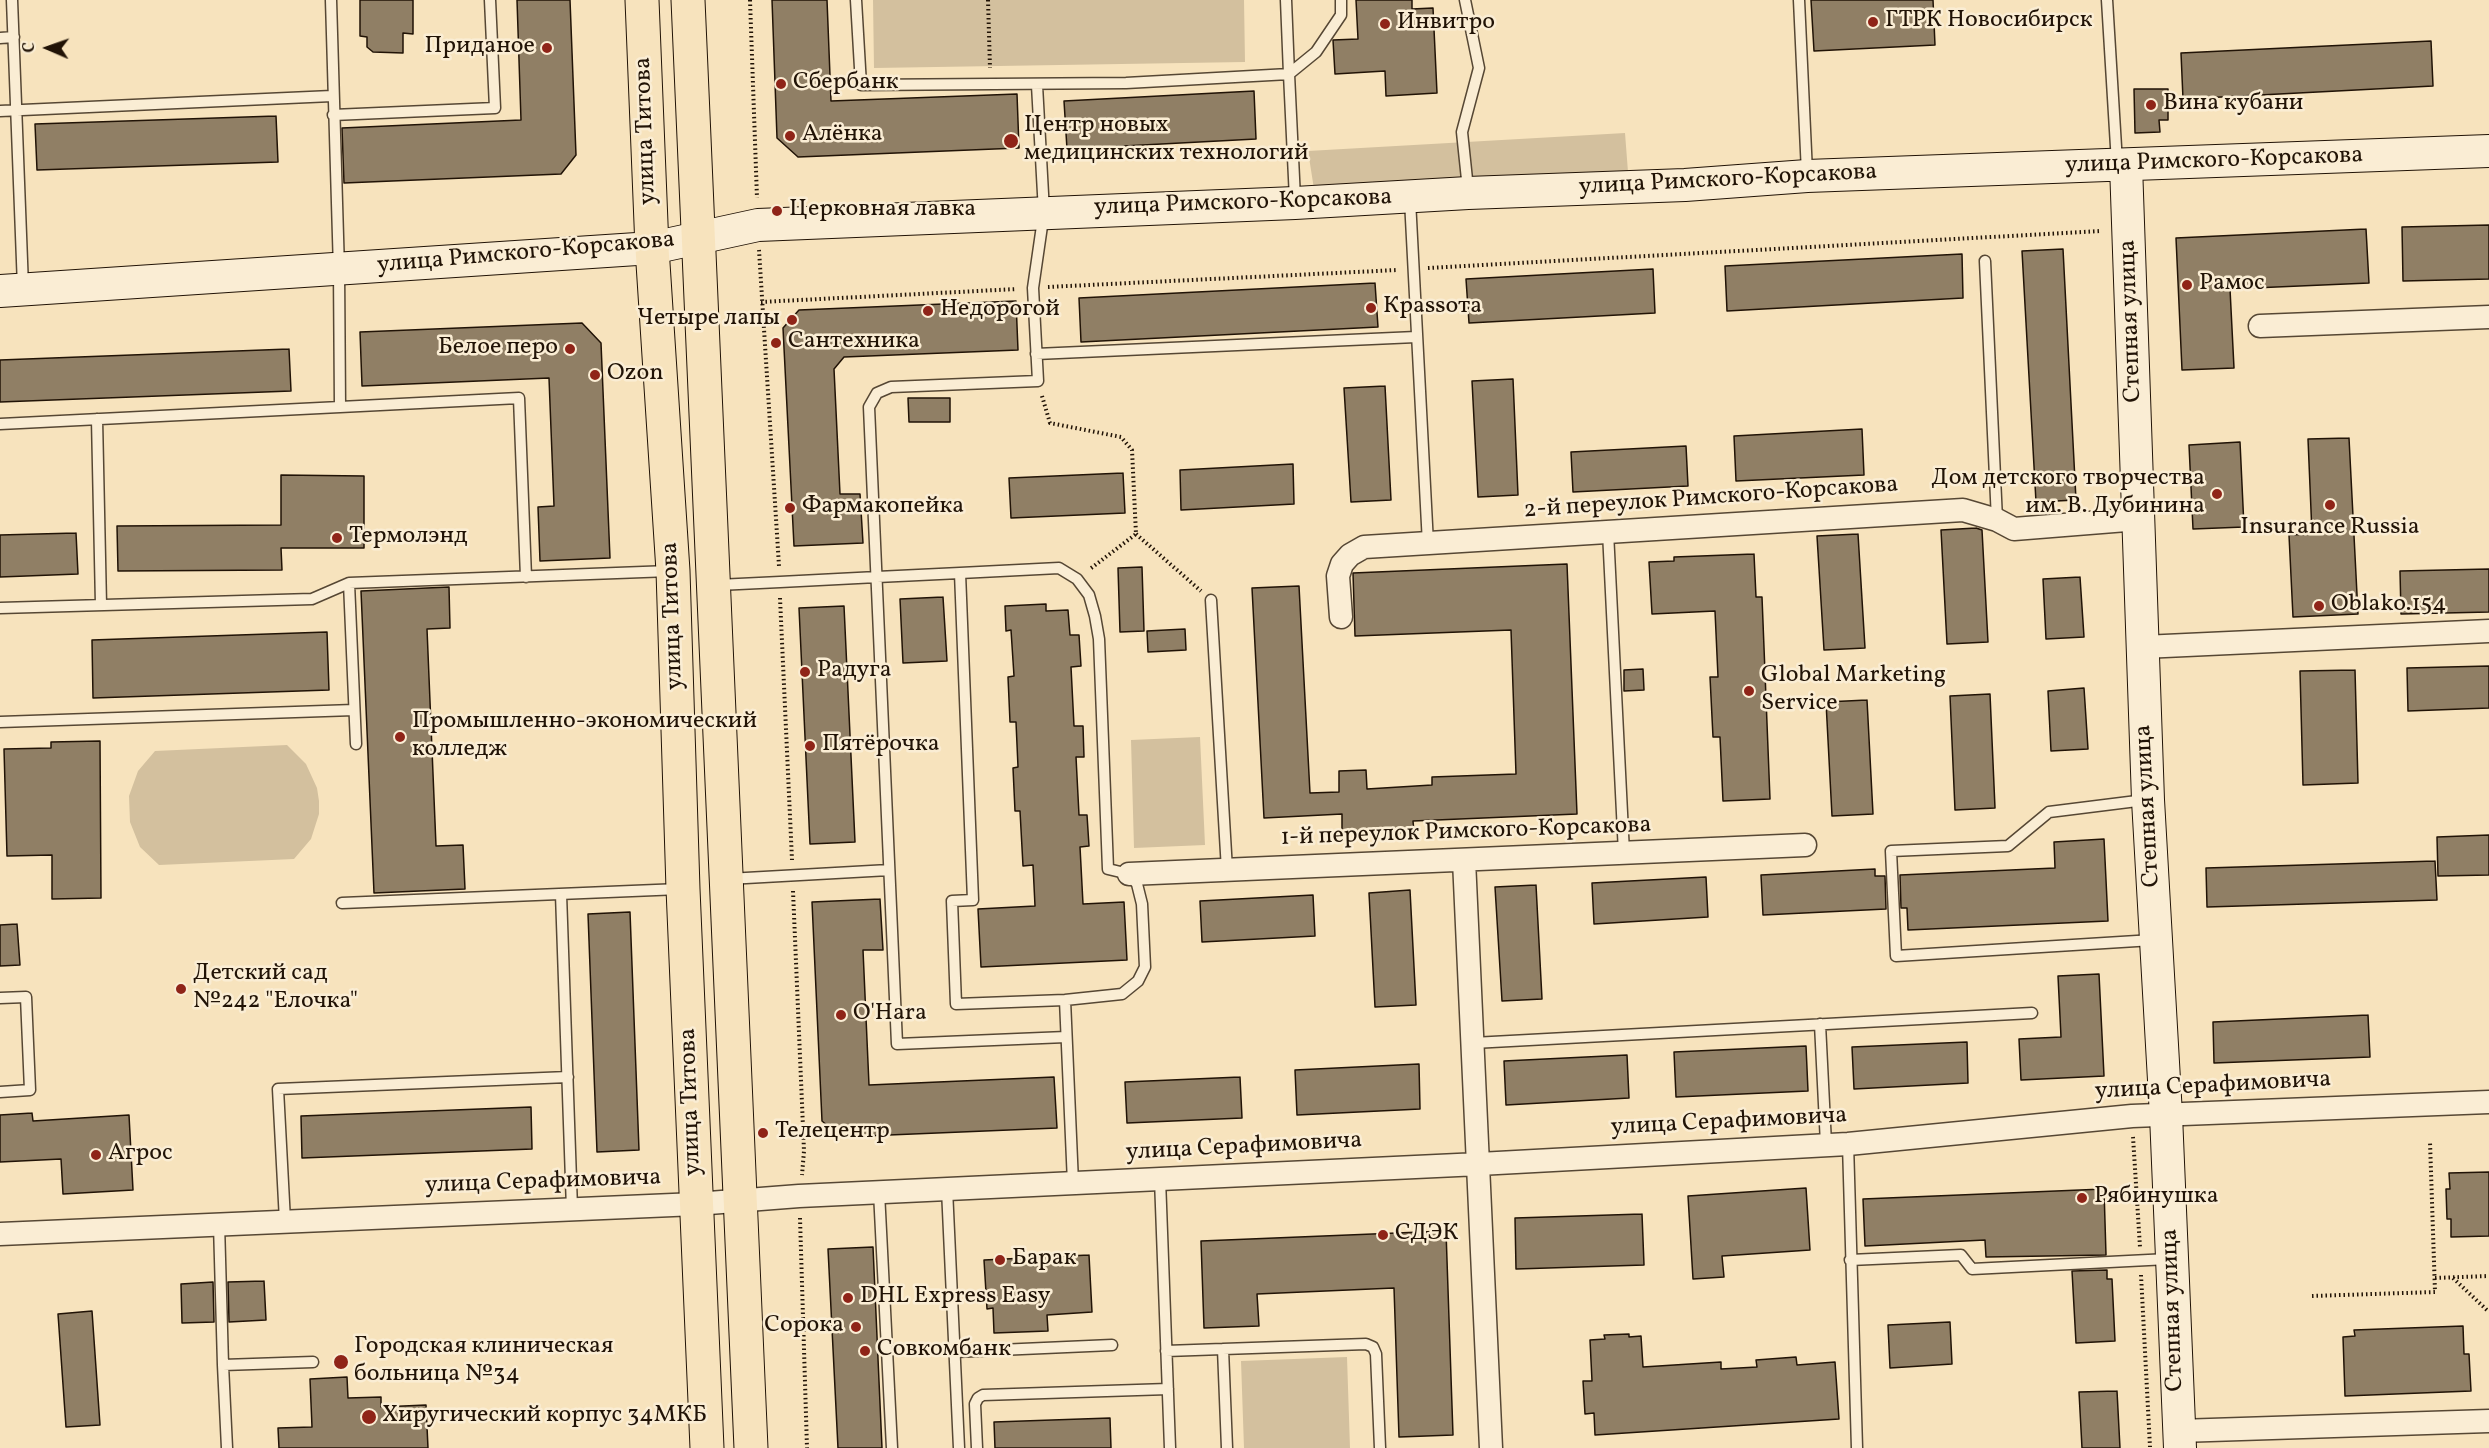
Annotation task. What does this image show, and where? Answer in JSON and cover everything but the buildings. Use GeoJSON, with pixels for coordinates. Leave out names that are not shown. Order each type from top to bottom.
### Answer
{"type":"FeatureCollection","features":[{"type":"Feature","properties":{"kind":"main road","name":"улица Титова"},"geometry":{"type":"LineString","coordinates":[[642,0],[652,248],[673,571],[683,889],[707,1448]]}},
{"type":"Feature","properties":{"kind":"main road","name":"улица Титова"},"geometry":{"type":"LineString","coordinates":[[688,0],[751,1448]]}},
{"type":"Feature","properties":{"kind":"street","name":"улица Римского-Корсакова"},"geometry":{"type":"LineString","coordinates":[[12,290],[652,248],[758,225],[1685,185],[1807,176],[2489,151]]}},
{"type":"Feature","properties":{"kind":"street","name":"Степная улица"},"geometry":{"type":"LineString","coordinates":[[2122,165],[2129,229],[2148,800],[2166,1115],[2179,1439]]}},
{"type":"Feature","properties":{"kind":"street"},"geometry":{"type":"LineString","coordinates":[[2260,326],[2489,317]]}},
{"type":"Feature","properties":{"kind":"street","name":"2-й переулок Римского-Корсакова"},"geometry":{"type":"LineString","coordinates":[[1341,617],[1338,576],[1342,564],[1350,555],[1365,547],[1963,510],[1997,520],[2014,530],[2139,519]]}},
{"type":"Feature","properties":{"kind":"street"},"geometry":{"type":"LineString","coordinates":[[2143,647],[2489,631]]}},
{"type":"Feature","properties":{"kind":"street","name":"1-й переулок Римского-Корсакова"},"geometry":{"type":"LineString","coordinates":[[1129,874],[1805,845]]}},
{"type":"Feature","properties":{"kind":"street"},"geometry":{"type":"LineString","coordinates":[[1464,860],[1491,1448]]}},
{"type":"Feature","properties":{"kind":"street","name":"улица Серафимовича"},"geometry":{"type":"LineString","coordinates":[[0,1234],[696,1204],[799,1196],[1479,1164],[1837,1144],[2132,1116],[2489,1102]]}},
{"type":"Feature","properties":{"kind":"street"},"geometry":{"type":"LineString","coordinates":[[2179,1439],[2489,1421]]}},
{"type":"Feature","properties":{"kind":"lane"},"geometry":{"type":"LineString","coordinates":[[12,0],[16,110],[12,290]]}},
{"type":"Feature","properties":{"kind":"lane"},"geometry":{"type":"LineString","coordinates":[[331,0],[332,96],[339,270],[340,407]]}},
{"type":"Feature","properties":{"kind":"lane"},"geometry":{"type":"LineString","coordinates":[[333,115],[495,108],[490,0]]}},
{"type":"Feature","properties":{"kind":"lane"},"geometry":{"type":"LineString","coordinates":[[856,0],[861,85],[1126,83],[1289,74],[1316,52],[1341,15],[1341,0]]}},
{"type":"Feature","properties":{"kind":"lane"},"geometry":{"type":"LineString","coordinates":[[1286,0],[1295,202]]}},
{"type":"Feature","properties":{"kind":"lane"},"geometry":{"type":"LineString","coordinates":[[1466,0],[1479,68],[1462,132],[1468,193]]}},
{"type":"Feature","properties":{"kind":"lane"},"geometry":{"type":"LineString","coordinates":[[1799,0],[1807,176]]}},
{"type":"Feature","properties":{"kind":"lane"},"geometry":{"type":"LineString","coordinates":[[2107,0],[2122,165]]}},
{"type":"Feature","properties":{"kind":"lane"},"geometry":{"type":"LineString","coordinates":[[0,38],[14,37]]}},
{"type":"Feature","properties":{"kind":"lane"},"geometry":{"type":"LineString","coordinates":[[1037,85],[1044,212],[1033,288],[1038,381],[891,387],[877,393],[869,407],[897,1044],[1066,1037]]}},
{"type":"Feature","properties":{"kind":"lane"},"geometry":{"type":"LineString","coordinates":[[0,111],[332,96]]}},
{"type":"Feature","properties":{"kind":"lane"},"geometry":{"type":"LineString","coordinates":[[1410,197],[1428,544]]}},
{"type":"Feature","properties":{"kind":"lane"},"geometry":{"type":"LineString","coordinates":[[1985,261],[1997,520]]}},
{"type":"Feature","properties":{"kind":"lane"},"geometry":{"type":"LineString","coordinates":[[1036,354],[1416,337]]}},
{"type":"Feature","properties":{"kind":"lane"},"geometry":{"type":"LineString","coordinates":[[0,424],[519,398],[526,577]]}},
{"type":"Feature","properties":{"kind":"lane"},"geometry":{"type":"LineString","coordinates":[[97,419],[100,605]]}},
{"type":"Feature","properties":{"kind":"lane"},"geometry":{"type":"LineString","coordinates":[[1608,532],[1624,853]]}},
{"type":"Feature","properties":{"kind":"lane"},"geometry":{"type":"LineString","coordinates":[[712,586],[780,582],[1059,568],[1077,579],[1089,595],[1099,639],[1108,869],[1129,874],[1137,884],[1142,904],[1145,968],[1138,981],[1122,993],[1065,1000],[956,1004],[952,901],[973,900],[960,573]]}},
{"type":"Feature","properties":{"kind":"lane"},"geometry":{"type":"LineString","coordinates":[[0,608],[312,599],[349,583],[673,571]]}},
{"type":"Feature","properties":{"kind":"lane"},"geometry":{"type":"LineString","coordinates":[[349,583],[356,744]]}},
{"type":"Feature","properties":{"kind":"lane"},"geometry":{"type":"LineString","coordinates":[[1211,600],[1227,870]]}},
{"type":"Feature","properties":{"kind":"lane"},"geometry":{"type":"LineString","coordinates":[[0,722],[354,710]]}},
{"type":"Feature","properties":{"kind":"lane"},"geometry":{"type":"LineString","coordinates":[[2148,800],[2049,812],[2008,846],[1890,851],[1896,956],[2156,940]]}},
{"type":"Feature","properties":{"kind":"lane"},"geometry":{"type":"LineString","coordinates":[[725,880],[792,874],[890,870]]}},
{"type":"Feature","properties":{"kind":"lane"},"geometry":{"type":"LineString","coordinates":[[342,903],[683,889]]}},
{"type":"Feature","properties":{"kind":"lane"},"geometry":{"type":"LineString","coordinates":[[561,894],[572,1209]]}},
{"type":"Feature","properties":{"kind":"lane"},"geometry":{"type":"LineString","coordinates":[[0,998],[26,997],[30,1090],[0,1092]]}},
{"type":"Feature","properties":{"kind":"lane"},"geometry":{"type":"LineString","coordinates":[[1065,1000],[1073,1183]]}},
{"type":"Feature","properties":{"kind":"lane"},"geometry":{"type":"LineString","coordinates":[[1473,1043],[2032,1013]]}},
{"type":"Feature","properties":{"kind":"lane"},"geometry":{"type":"LineString","coordinates":[[1820,1024],[1850,1260],[1857,1448]]}},
{"type":"Feature","properties":{"kind":"lane"},"geometry":{"type":"LineString","coordinates":[[285,1221],[279,1089],[568,1077]]}},
{"type":"Feature","properties":{"kind":"lane"},"geometry":{"type":"LineString","coordinates":[[1160,1179],[1170,1448]]}},
{"type":"Feature","properties":{"kind":"lane"},"geometry":{"type":"LineString","coordinates":[[947,1189],[959,1448]]}},
{"type":"Feature","properties":{"kind":"lane"},"geometry":{"type":"LineString","coordinates":[[879,1192],[892,1448]]}},
{"type":"Feature","properties":{"kind":"lane"},"geometry":{"type":"LineString","coordinates":[[219,1224],[227,1448]]}},
{"type":"Feature","properties":{"kind":"lane"},"geometry":{"type":"LineString","coordinates":[[1850,1260],[1960,1255],[1972,1269],[2171,1259]]}},
{"type":"Feature","properties":{"kind":"lane"},"geometry":{"type":"LineString","coordinates":[[1166,1351],[1366,1344],[1373,1347],[1376,1354],[1380,1448]]}},
{"type":"Feature","properties":{"kind":"lane"},"geometry":{"type":"LineString","coordinates":[[954,1352],[1112,1345]]}},
{"type":"Feature","properties":{"kind":"lane"},"geometry":{"type":"LineString","coordinates":[[1223,1349],[1227,1448]]}},
{"type":"Feature","properties":{"kind":"lane"},"geometry":{"type":"LineString","coordinates":[[223,1365],[313,1362]]}},
{"type":"Feature","properties":{"kind":"lane"},"geometry":{"type":"LineString","coordinates":[[977,1448],[975,1404],[983,1395],[1168,1389]]}},
{"type":"Feature","properties":{"kind":"path"},"geometry":{"type":"LineString","coordinates":[[750,0],[756,194]]}},
{"type":"Feature","properties":{"kind":"path"},"geometry":{"type":"LineString","coordinates":[[988,0],[990,85]]}},
{"type":"Feature","properties":{"kind":"path"},"geometry":{"type":"LineString","coordinates":[[761,302],[2129,229]]}},
{"type":"Feature","properties":{"kind":"path"},"geometry":{"type":"LineString","coordinates":[[759,253],[780,582],[804,1151],[799,1196],[807,1448]]}},
{"type":"Feature","properties":{"kind":"path"},"geometry":{"type":"LineString","coordinates":[[1038,381],[1050,423],[1121,437],[1132,450],[1136,534],[1211,600]]}},
{"type":"Feature","properties":{"kind":"path"},"geometry":{"type":"LineString","coordinates":[[1077,579],[1136,534]]}},
{"type":"Feature","properties":{"kind":"path"},"geometry":{"type":"LineString","coordinates":[[2132,1116],[2150,1448]]}},
{"type":"Feature","properties":{"kind":"path"},"geometry":{"type":"LineString","coordinates":[[2312,1296],[2435,1292],[2430,1142]]}},
{"type":"Feature","properties":{"kind":"path"},"geometry":{"type":"LineString","coordinates":[[2435,1278],[2489,1276]]}},
{"type":"Feature","properties":{"kind":"path"},"geometry":{"type":"LineString","coordinates":[[2453,1278],[2489,1312]]}},
{"type":"Feature","properties":{"kind":"shaded area"},"geometry":{"type":"Polygon","coordinates":[[[873,0],[1244,0],[1245,62],[874,68],[873,0]]]}},
{"type":"Feature","properties":{"kind":"shaded area"},"geometry":{"type":"Polygon","coordinates":[[[1625,133],[1628,172],[1314,189],[1308,151],[1625,133]]]}},
{"type":"Feature","properties":{"kind":"shaded area"},"geometry":{"type":"Polygon","coordinates":[[[1200,737],[1205,845],[1134,848],[1131,740],[1200,737]]]}},
{"type":"Feature","properties":{"kind":"shaded area"},"geometry":{"type":"Polygon","coordinates":[[[287,745],[306,764],[317,788],[319,801],[319,814],[311,839],[294,859],[159,865],[140,847],[130,822],[129,796],[138,771],[155,751],[287,745]]]}},
{"type":"Feature","properties":{"kind":"shaded area"},"geometry":{"type":"Polygon","coordinates":[[[1347,1357],[1350,1448],[1244,1448],[1241,1361],[1347,1357]]]}},
{"type":"Feature","properties":{"kind":"place","name":"ГТРК Новосибирск"},"geometry":{"type":"Point","coordinates":[1873,22]}},
{"type":"Feature","properties":{"kind":"place","name":"Инвитро"},"geometry":{"type":"Point","coordinates":[1385,24]}},
{"type":"Feature","properties":{"kind":"place","name":"Приданое"},"geometry":{"type":"Point","coordinates":[547,48]}},
{"type":"Feature","properties":{"kind":"place","name":"Сбербанк"},"geometry":{"type":"Point","coordinates":[781,84]}},
{"type":"Feature","properties":{"kind":"place","name":"Вина кубани"},"geometry":{"type":"Point","coordinates":[2151,105]}},
{"type":"Feature","properties":{"kind":"place","name":"Алёнка"},"geometry":{"type":"Point","coordinates":[790,136]}},
{"type":"Feature","properties":{"kind":"place","name":"Центр новых медицинских технологий"},"geometry":{"type":"Point","coordinates":[1011,141]}},
{"type":"Feature","properties":{"kind":"place","name":"Церковная лавка"},"geometry":{"type":"Point","coordinates":[777,211]}},
{"type":"Feature","properties":{"kind":"place","name":"Рамос"},"geometry":{"type":"Point","coordinates":[2187,285]}},
{"type":"Feature","properties":{"kind":"place","name":"Краssота"},"geometry":{"type":"Point","coordinates":[1371,308]}},
{"type":"Feature","properties":{"kind":"place","name":"Недорогой"},"geometry":{"type":"Point","coordinates":[928,311]}},
{"type":"Feature","properties":{"kind":"place","name":"Четыре лапы"},"geometry":{"type":"Point","coordinates":[792,320]}},
{"type":"Feature","properties":{"kind":"place","name":"Сантехника"},"geometry":{"type":"Point","coordinates":[776,343]}},
{"type":"Feature","properties":{"kind":"place","name":"Белое перо"},"geometry":{"type":"Point","coordinates":[570,349]}},
{"type":"Feature","properties":{"kind":"place","name":"Ozon"},"geometry":{"type":"Point","coordinates":[595,375]}},
{"type":"Feature","properties":{"kind":"place","name":"Дом детского творчества им. В. Дубинина"},"geometry":{"type":"Point","coordinates":[2217,494]}},
{"type":"Feature","properties":{"kind":"place","name":"Insurance Russia"},"geometry":{"type":"Point","coordinates":[2330,505]}},
{"type":"Feature","properties":{"kind":"place","name":"Фармакопейка"},"geometry":{"type":"Point","coordinates":[790,508]}},
{"type":"Feature","properties":{"kind":"place","name":"Термолэнд"},"geometry":{"type":"Point","coordinates":[337,538]}},
{"type":"Feature","properties":{"kind":"place","name":"Oblako.154"},"geometry":{"type":"Point","coordinates":[2319,606]}},
{"type":"Feature","properties":{"kind":"place","name":"Радуга"},"geometry":{"type":"Point","coordinates":[805,672]}},
{"type":"Feature","properties":{"kind":"place","name":"Global Marketing Service"},"geometry":{"type":"Point","coordinates":[1749,691]}},
{"type":"Feature","properties":{"kind":"place","name":"Промышленно-экономический колледж"},"geometry":{"type":"Point","coordinates":[400,737]}},
{"type":"Feature","properties":{"kind":"place","name":"Пятёрочка"},"geometry":{"type":"Point","coordinates":[810,746]}},
{"type":"Feature","properties":{"kind":"place","name":"Детский сад №242 \"Елочка\""},"geometry":{"type":"Point","coordinates":[181,989]}},
{"type":"Feature","properties":{"kind":"place","name":"O'Hara"},"geometry":{"type":"Point","coordinates":[841,1015]}},
{"type":"Feature","properties":{"kind":"place","name":"Телецентр"},"geometry":{"type":"Point","coordinates":[763,1133]}},
{"type":"Feature","properties":{"kind":"place","name":"Агрос"},"geometry":{"type":"Point","coordinates":[96,1155]}},
{"type":"Feature","properties":{"kind":"place","name":"Рябинушка"},"geometry":{"type":"Point","coordinates":[2082,1198]}},
{"type":"Feature","properties":{"kind":"place","name":"СДЭК"},"geometry":{"type":"Point","coordinates":[1383,1235]}},
{"type":"Feature","properties":{"kind":"place","name":"Барак"},"geometry":{"type":"Point","coordinates":[1000,1260]}},
{"type":"Feature","properties":{"kind":"place","name":"DHL Express Easy"},"geometry":{"type":"Point","coordinates":[848,1298]}},
{"type":"Feature","properties":{"kind":"place","name":"Сорока"},"geometry":{"type":"Point","coordinates":[856,1327]}},
{"type":"Feature","properties":{"kind":"place","name":"Совкомбанк"},"geometry":{"type":"Point","coordinates":[865,1351]}},
{"type":"Feature","properties":{"kind":"place","name":"Городская клиническая больница №34"},"geometry":{"type":"Point","coordinates":[341,1362]}},
{"type":"Feature","properties":{"kind":"place","name":"Хиругический корпус 34МКБ"},"geometry":{"type":"Point","coordinates":[369,1417]}}]}
